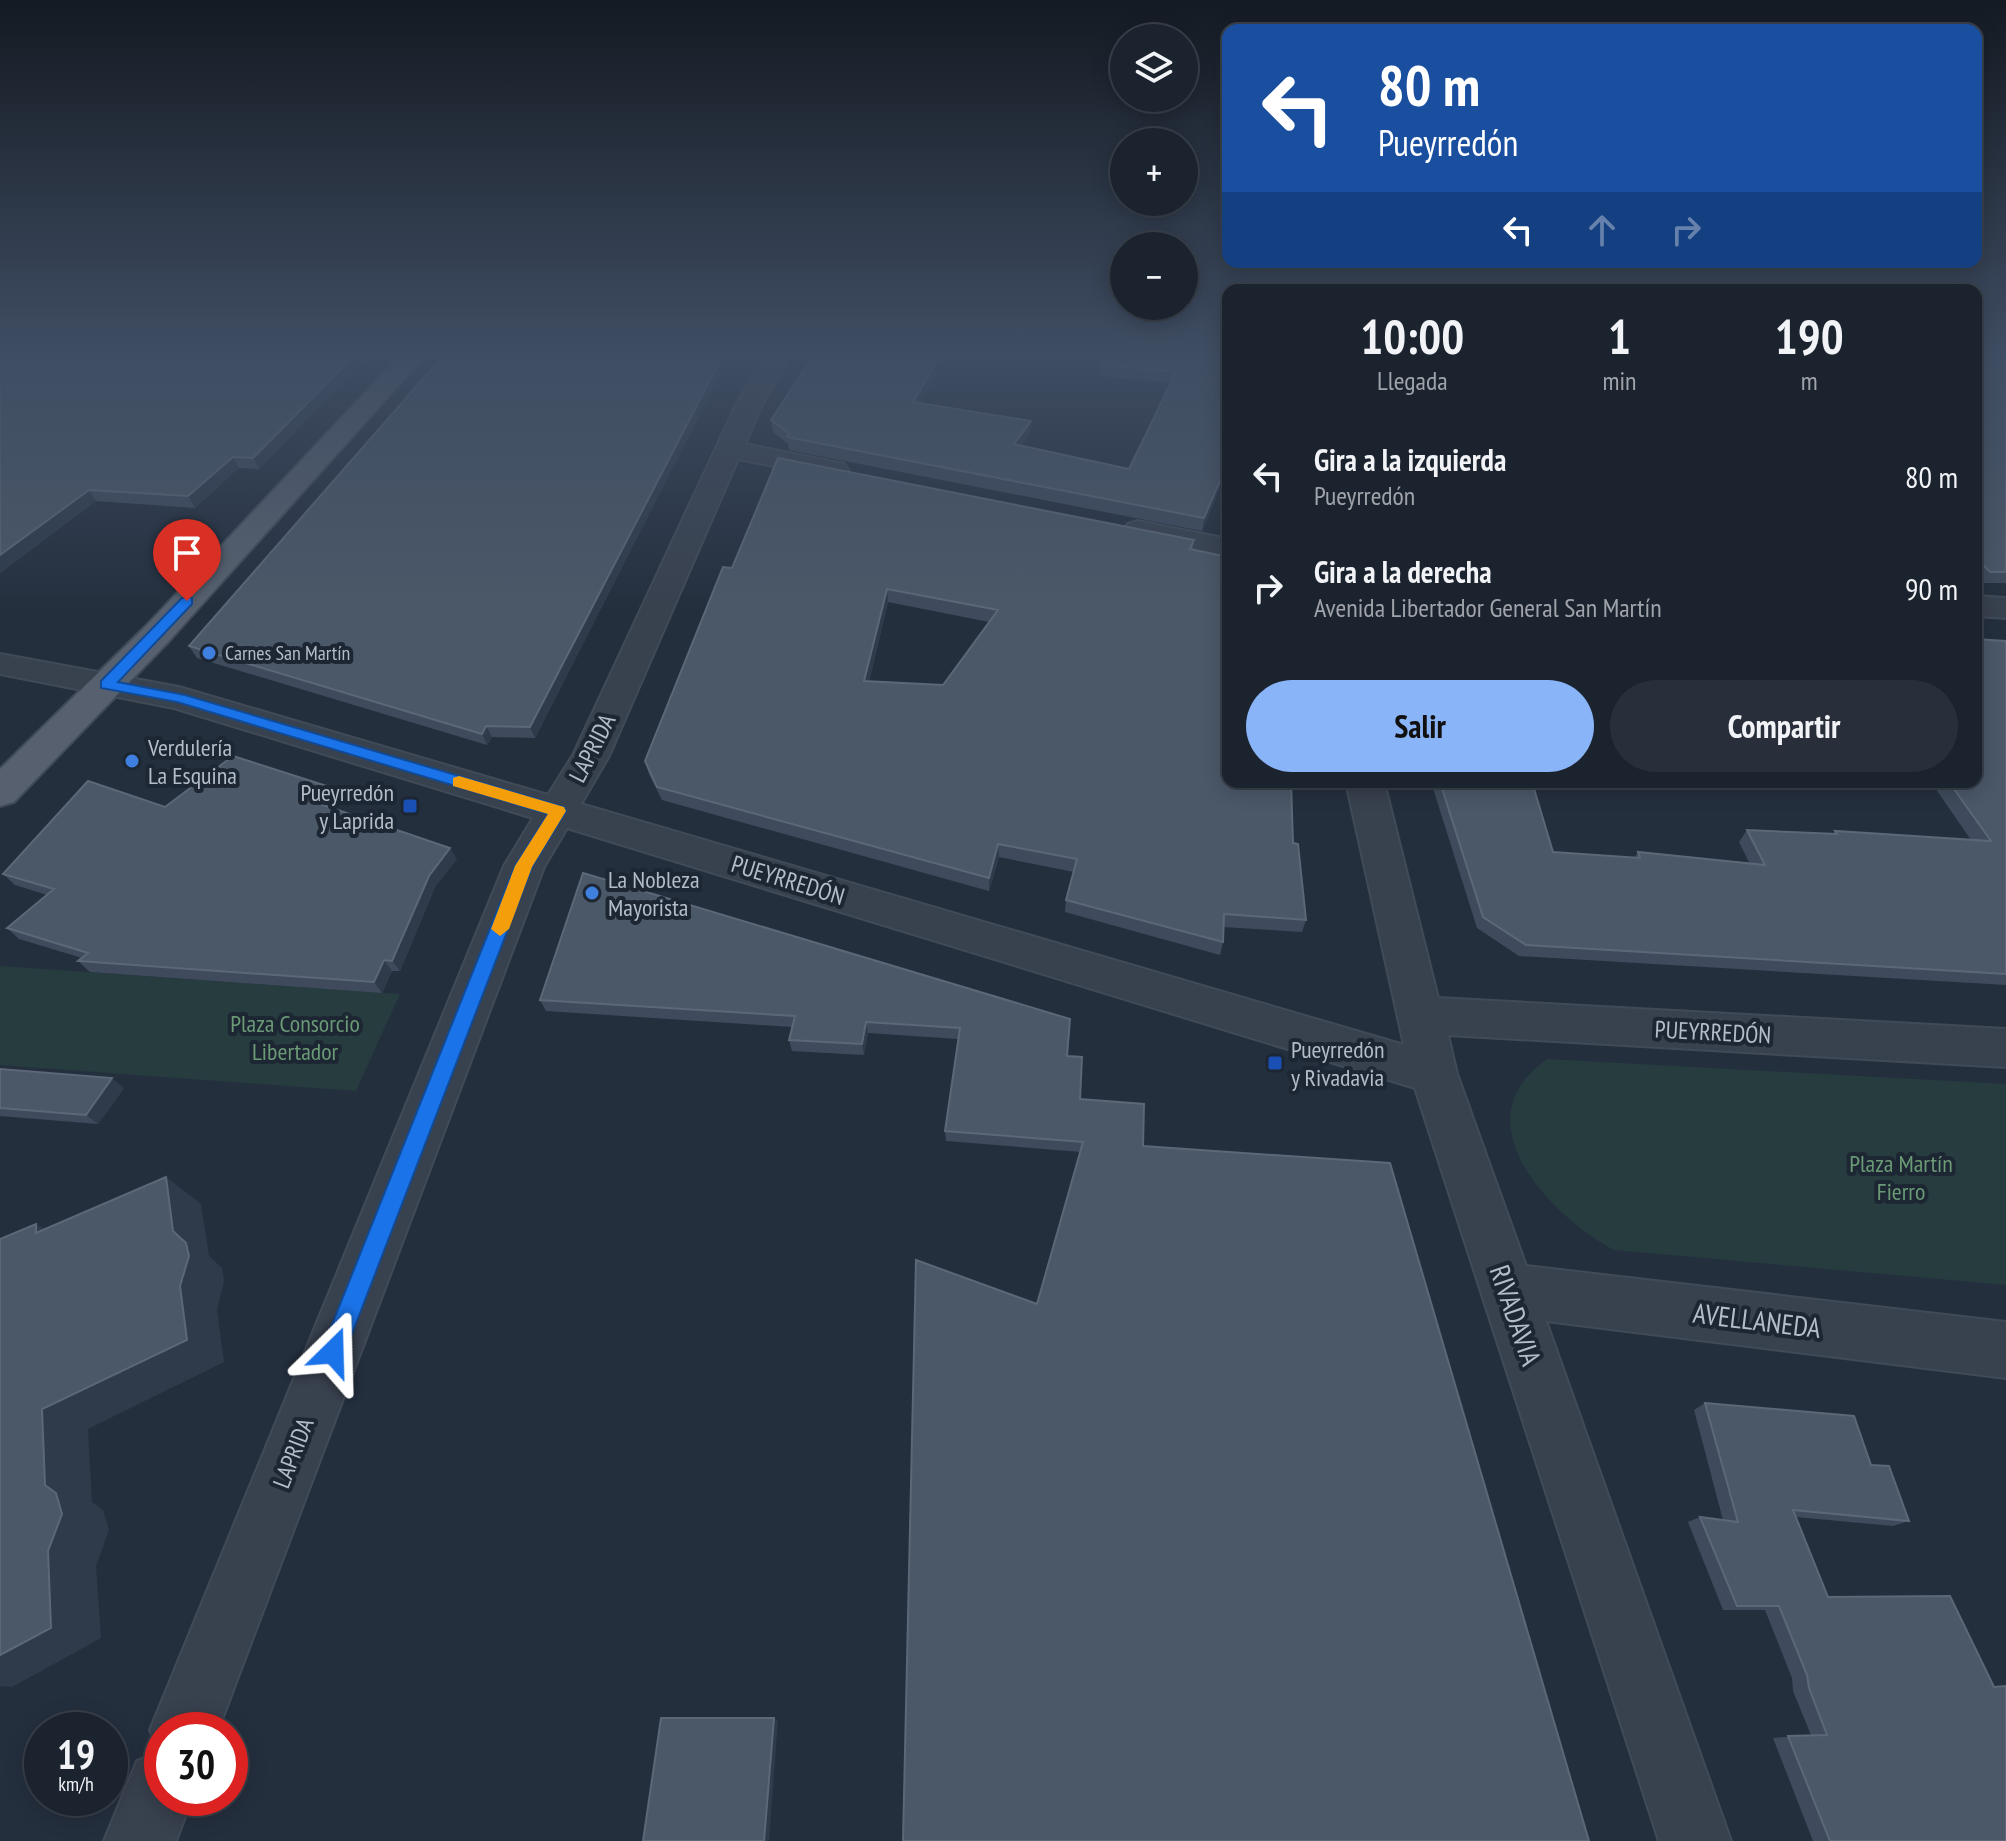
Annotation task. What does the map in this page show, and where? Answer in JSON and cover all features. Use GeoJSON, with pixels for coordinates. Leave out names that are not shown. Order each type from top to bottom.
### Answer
{"type":"FeatureCollection","features":[{"type":"Feature","properties":{"kind":"main road"},"geometry":{"type":"LineString","coordinates":[[0,792],[158,633],[339,436]]}},
{"type":"Feature","properties":{"kind":"street","name":"LAPRIDA"},"geometry":{"type":"LineString","coordinates":[[191,1712],[524,866],[591,756],[735,436]]}},
{"type":"Feature","properties":{"kind":"street"},"geometry":{"type":"LineString","coordinates":[[729,449],[854,474]]}},
{"type":"Feature","properties":{"kind":"street"},"geometry":{"type":"LineString","coordinates":[[1119,526],[1222,547]]}},
{"type":"Feature","properties":{"kind":"street"},"geometry":{"type":"LineString","coordinates":[[1982,606],[2006,608]]}},
{"type":"Feature","properties":{"kind":"street","name":"PUEYRREDÓN"},"geometry":{"type":"LineString","coordinates":[[0,664],[179,698],[1434,1074]]}},
{"type":"Feature","properties":{"kind":"street","name":"RIVADAVIA"},"geometry":{"type":"LineString","coordinates":[[1366,788],[1434,1074],[1695,1841]]}},
{"type":"Feature","properties":{"kind":"street","name":"PUEYRREDÓN"},"geometry":{"type":"LineString","coordinates":[[1419,1015],[2006,1048]]}},
{"type":"Feature","properties":{"kind":"street","name":"AVELLANEDA"},"geometry":{"type":"LineString","coordinates":[[1507,1290],[2006,1350]]}},
{"type":"Feature","properties":{"kind":"street"},"geometry":{"type":"LineString","coordinates":[[140,1841],[150,1816]]}},
{"type":"Feature","properties":{"kind":"green space","name":"Plaza Consorcio Libertador"},"geometry":{"type":"Polygon","coordinates":[[[0,966],[400,994],[356,1091],[0,1065],[0,966]]]}},
{"type":"Feature","properties":{"kind":"green space","name":"Plaza Martín Fierro"},"geometry":{"type":"Polygon","coordinates":[[[1547,1059],[2006,1084],[2006,1285],[1614,1250],[1564,1215],[1542,1191],[1524,1165],[1512,1138],[1511,1110],[1522,1084],[1547,1059]]]}},
{"type":"Feature","properties":{"kind":"building"},"geometry":{"type":"Polygon","coordinates":[[[0,436],[275,436],[253,458],[233,457],[188,496],[89,490],[0,555],[0,436]]]}},
{"type":"Feature","properties":{"kind":"building"},"geometry":{"type":"Polygon","coordinates":[[[373,436],[681,436],[530,727],[486,726],[482,734],[189,646],[373,436]]]}},
{"type":"Feature","properties":{"kind":"building"},"geometry":{"type":"Polygon","coordinates":[[[1020,436],[1014,444],[1129,469],[1145,436],[1222,436],[1222,476],[1204,518],[787,437],[1020,436]]]}},
{"type":"Feature","properties":{"kind":"building"},"geometry":{"type":"Polygon","coordinates":[[[1982,436],[2006,436],[2006,572],[1990,572],[1982,563],[1982,436]]]}},
{"type":"Feature","properties":{"kind":"building"},"geometry":{"type":"Polygon","coordinates":[[[778,458],[1194,540],[1190,549],[1222,556],[1222,788],[1291,788],[1293,843],[1298,844],[1306,920],[1224,914],[1223,942],[1066,900],[1077,859],[998,844],[989,878],[657,787],[645,761],[723,567],[732,568],[778,458]],[[887,589],[864,681],[943,685],[998,610],[887,589]]]}},
{"type":"Feature","properties":{"kind":"building"},"geometry":{"type":"Polygon","coordinates":[[[1982,639],[2006,641],[2006,974],[1526,945],[1483,917],[1442,788],[1534,788],[1553,852],[1640,858],[1638,852],[1765,865],[1747,830],[1837,834],[1835,831],[1991,841],[1953,788],[1982,788],[1982,639]]]}},
{"type":"Feature","properties":{"kind":"building"},"geometry":{"type":"Polygon","coordinates":[[[233,756],[336,789],[320,804],[450,848],[429,876],[392,961],[384,960],[374,982],[78,961],[88,953],[7,928],[54,889],[3,874],[88,781],[165,807],[233,756]]]}},
{"type":"Feature","properties":{"kind":"building"},"geometry":{"type":"Polygon","coordinates":[[[583,873],[1070,1019],[1067,1056],[1082,1057],[1080,1099],[1144,1104],[1143,1146],[1390,1163],[1589,1841],[903,1841],[916,1260],[1037,1304],[1083,1142],[945,1131],[960,1028],[866,1022],[862,1044],[789,1040],[795,1016],[540,1000],[583,873]]]}},
{"type":"Feature","properties":{"kind":"building"},"geometry":{"type":"Polygon","coordinates":[[[0,1069],[112,1078],[86,1115],[0,1108],[0,1069]]]}},
{"type":"Feature","properties":{"kind":"building"},"geometry":{"type":"Polygon","coordinates":[[[166,1177],[173,1231],[186,1243],[189,1256],[180,1286],[187,1340],[42,1409],[45,1485],[56,1493],[62,1514],[48,1551],[51,1628],[0,1655],[0,1239],[36,1224],[36,1233],[166,1177]]]}},
{"type":"Feature","properties":{"kind":"building"},"geometry":{"type":"Polygon","coordinates":[[[1705,1403],[1854,1416],[1871,1465],[1889,1466],[1909,1521],[1793,1510],[1828,1597],[1950,1596],[1994,1687],[2006,1686],[2006,1841],[1830,1841],[1788,1736],[1827,1735],[1807,1675],[1779,1606],[1737,1606],[1700,1517],[1738,1522],[1705,1403]]]}},
{"type":"Feature","properties":{"kind":"building"},"geometry":{"type":"Polygon","coordinates":[[[661,1718],[774,1718],[764,1841],[643,1841],[661,1718]]]}},
{"type":"Feature","properties":{"kind":"slow traffic"},"geometry":{"type":"LineString","coordinates":[[459,782],[558,811],[524,866],[500,929]]}},
{"type":"Feature","properties":{"kind":"place","name":"Carnes San Martín"},"geometry":{"type":"Point","coordinates":[209,653]}},
{"type":"Feature","properties":{"kind":"place","name":"Verdulería La Esquina"},"geometry":{"type":"Point","coordinates":[132,761]}},
{"type":"Feature","properties":{"kind":"place","name":"Pueyrredón y Laprida"},"geometry":{"type":"Point","coordinates":[410,806]}},
{"type":"Feature","properties":{"kind":"place","name":"La Nobleza Mayorista"},"geometry":{"type":"Point","coordinates":[592,893]}},
{"type":"Feature","properties":{"kind":"place","name":"Pueyrredón y Rivadavia"},"geometry":{"type":"Point","coordinates":[1275,1063]}},
{"type":"Feature","properties":{"kind":"route"},"geometry":{"type":"LineString","coordinates":[[187,601],[107,684],[179,698],[558,811],[524,866],[333,1352]]}}]}
